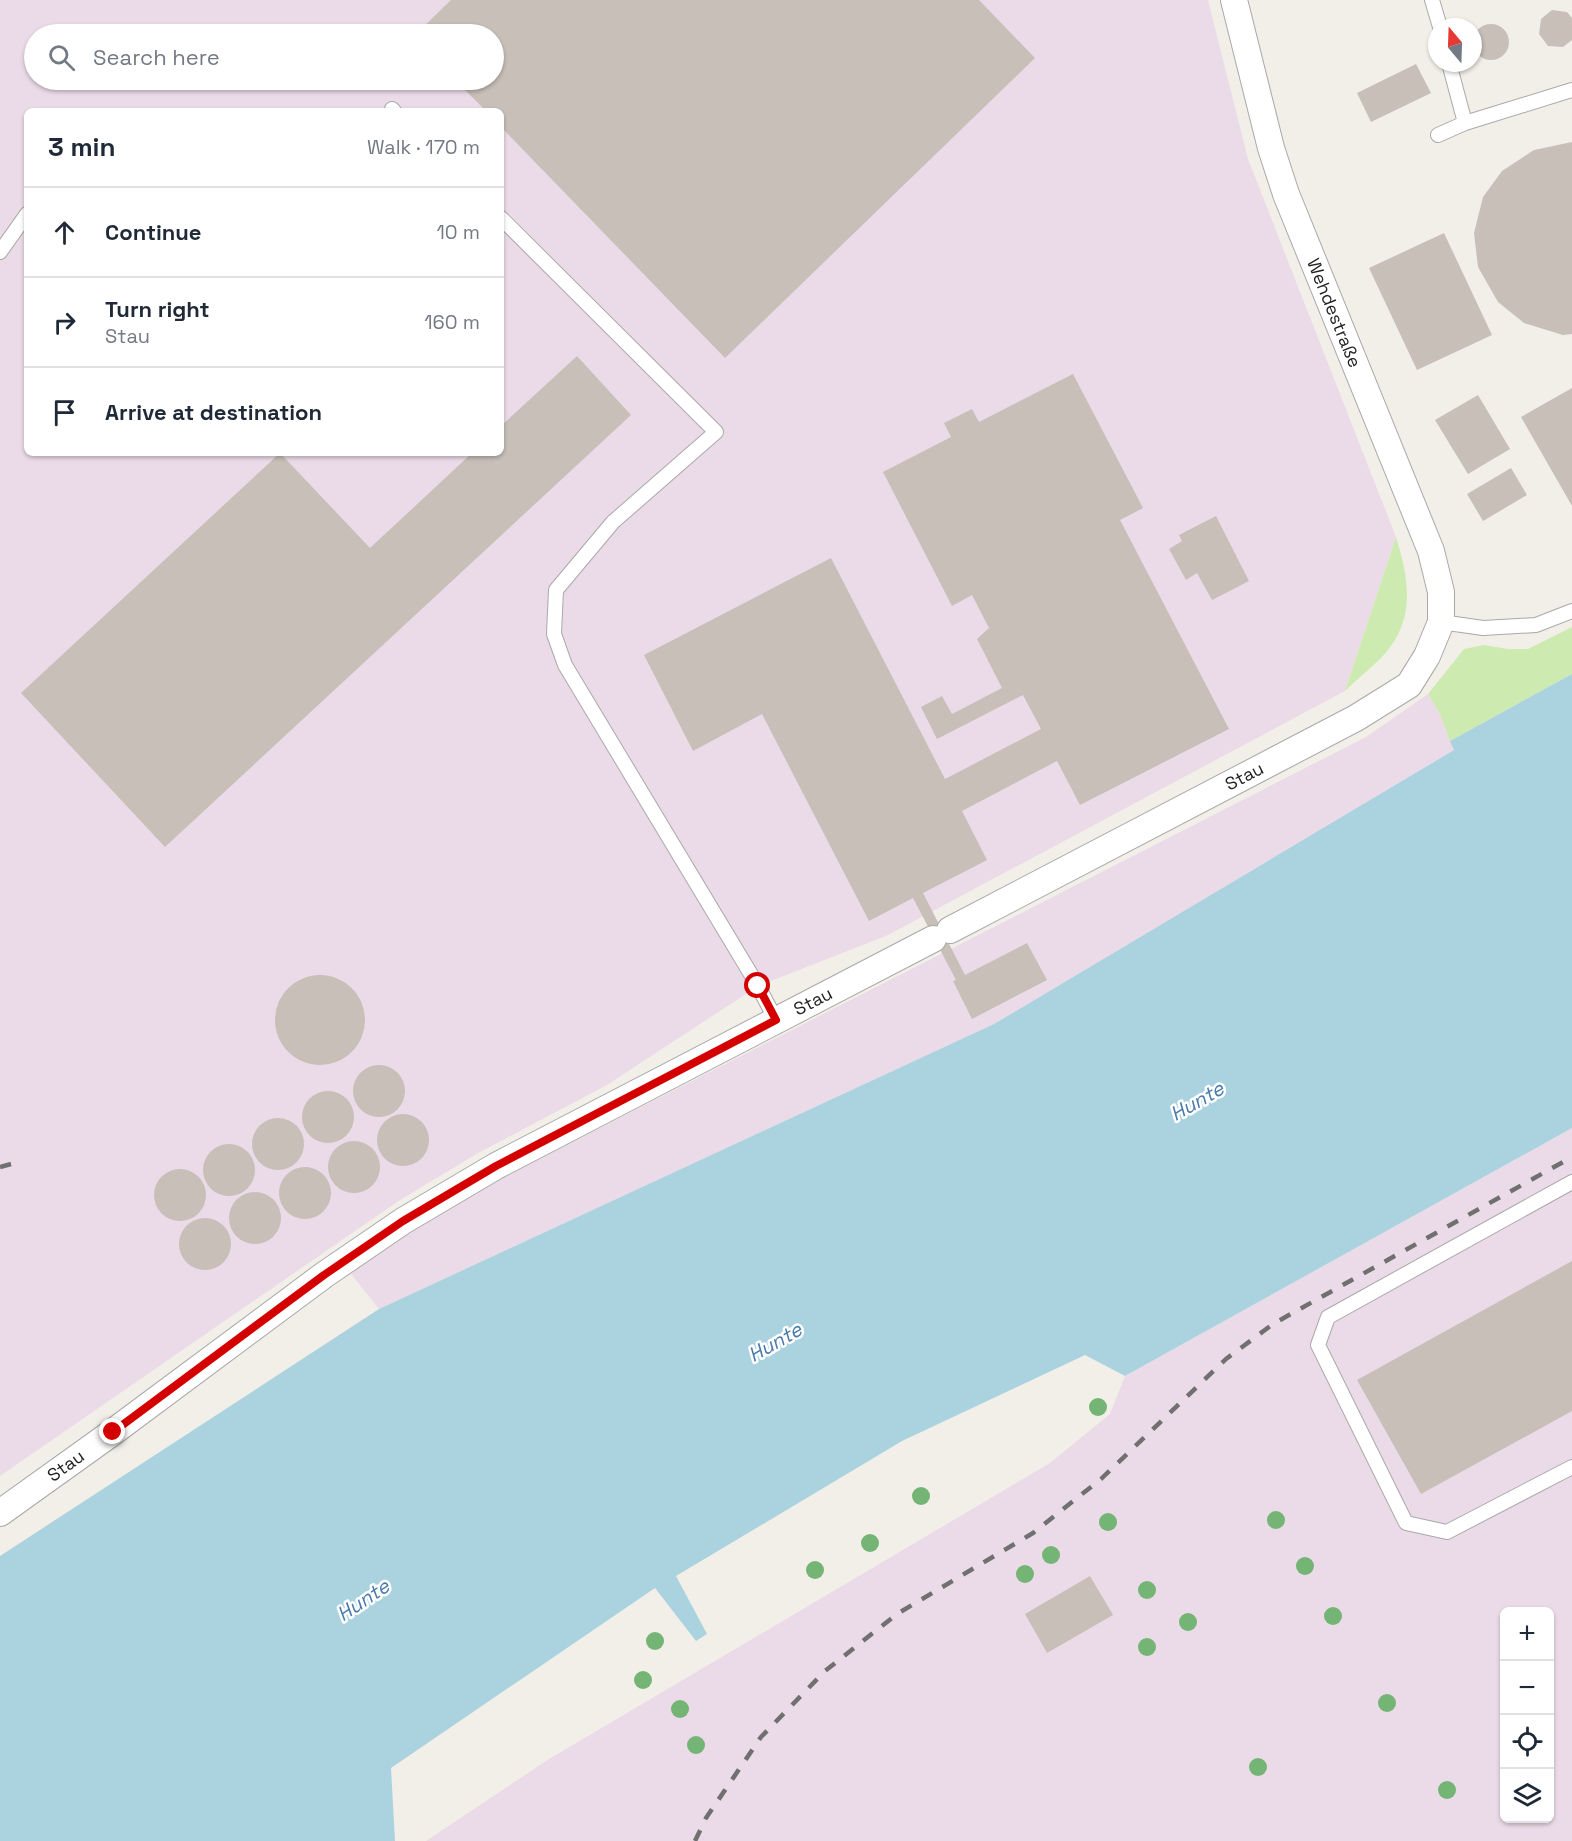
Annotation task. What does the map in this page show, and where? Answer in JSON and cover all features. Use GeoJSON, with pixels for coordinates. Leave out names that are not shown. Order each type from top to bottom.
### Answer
{"type":"FeatureCollection","features":[{"type":"Feature","properties":{"kind":"street","name":"Wehdestraße"},"geometry":{"type":"LineString","coordinates":[[1234,0],[1286,194],[1431,551],[1441,592],[1441,622]]}},
{"type":"Feature","properties":{"kind":"street","name":"Stau"},"geometry":{"type":"LineString","coordinates":[[0,1513],[324,1275],[403,1221],[496,1166],[1356,718],[1400,691],[1409,685],[1427,656],[1441,622]]}},
{"type":"Feature","properties":{"kind":"lane"},"geometry":{"type":"LineString","coordinates":[[1432,0],[1437,18]]}},
{"type":"Feature","properties":{"kind":"lane"},"geometry":{"type":"LineString","coordinates":[[1451,72],[1465,123]]}},
{"type":"Feature","properties":{"kind":"lane"},"geometry":{"type":"LineString","coordinates":[[1438,135],[1465,123],[1572,90]]}},
{"type":"Feature","properties":{"kind":"lane"},"geometry":{"type":"LineString","coordinates":[[0,252],[24,218]]}},
{"type":"Feature","properties":{"kind":"lane"},"geometry":{"type":"LineString","coordinates":[[504,221],[716,432],[613,522],[556,590],[554,634],[565,665],[758,986],[776,1020]]}},
{"type":"Feature","properties":{"kind":"lane"},"geometry":{"type":"LineString","coordinates":[[1441,622],[1483,628],[1536,625],[1572,611]]}},
{"type":"Feature","properties":{"kind":"lane"},"geometry":{"type":"LineString","coordinates":[[1572,1182],[1328,1317],[1318,1345],[1406,1523],[1447,1532],[1572,1467]]}},
{"type":"Feature","properties":{"kind":"shaded area"},"geometry":{"type":"Polygon","coordinates":[[[0,0],[1208,0],[1248,159],[1396,537],[1345,691],[888,935],[758,986],[607,1085],[478,1153],[400,1200],[0,1476],[0,0]]]}},
{"type":"Feature","properties":{"kind":"shaded area"},"geometry":{"type":"Polygon","coordinates":[[[1428,694],[1440,714],[1454,750],[994,1024],[379,1309],[351,1274],[382,1249],[502,1178],[1366,737],[1428,694]]]}},
{"type":"Feature","properties":{"kind":"shaded area"},"geometry":{"type":"Polygon","coordinates":[[[1572,1128],[1572,1841],[426,1841],[549,1759],[1050,1463],[1110,1414],[1125,1376],[1572,1128]]]}},
{"type":"Feature","properties":{"kind":"green space"},"geometry":{"type":"Polygon","coordinates":[[[1396,537],[1407,586],[1405,616],[1392,645],[1345,691],[1396,537]]]}},
{"type":"Feature","properties":{"kind":"green space"},"geometry":{"type":"Polygon","coordinates":[[[1572,627],[1572,674],[1450,741],[1440,714],[1428,694],[1464,649],[1484,645],[1508,649],[1528,649],[1572,627]]]}},
{"type":"Feature","properties":{"kind":"water","name":"Hunte"},"geometry":{"type":"Polygon","coordinates":[[[1572,674],[1572,1128],[1125,1376],[1085,1355],[902,1441],[676,1576],[707,1634],[696,1641],[655,1588],[391,1768],[395,1841],[0,1841],[0,1556],[379,1309],[994,1024],[1454,750],[1450,741],[1572,674]]]}},
{"type":"Feature","properties":{"kind":"building"},"geometry":{"type":"Polygon","coordinates":[[[451,0],[979,0],[1035,58],[725,358],[504,130],[504,108],[483,108],[465,90],[504,90],[504,24],[426,24],[451,0]]]}},
{"type":"Feature","properties":{"kind":"building"},"geometry":{"type":"Polygon","coordinates":[[[1552,10],[1567,12],[1572,18],[1572,40],[1563,47],[1548,46],[1539,34],[1541,19],[1552,10]]]}},
{"type":"Feature","properties":{"kind":"building"},"geometry":{"type":"Polygon","coordinates":[[[1498,25],[1508,35],[1508,49],[1504,55],[1491,60],[1482,58],[1482,26],[1498,25]]]}},
{"type":"Feature","properties":{"kind":"building"},"geometry":{"type":"Polygon","coordinates":[[[1416,64],[1431,93],[1371,122],[1357,93],[1416,64]]]}},
{"type":"Feature","properties":{"kind":"building"},"geometry":{"type":"Polygon","coordinates":[[[1572,142],[1572,334],[1563,335],[1524,323],[1498,302],[1478,267],[1474,233],[1483,197],[1502,171],[1534,150],[1572,142]]]}},
{"type":"Feature","properties":{"kind":"building"},"geometry":{"type":"Polygon","coordinates":[[[1444,233],[1492,335],[1417,370],[1369,268],[1444,233]]]}},
{"type":"Feature","properties":{"kind":"building"},"geometry":{"type":"Polygon","coordinates":[[[577,356],[631,415],[165,847],[21,693],[277,456],[283,456],[370,548],[469,456],[504,456],[504,423],[577,356]]]}},
{"type":"Feature","properties":{"kind":"building"},"geometry":{"type":"Polygon","coordinates":[[[1073,374],[1143,508],[1120,520],[1229,729],[1080,805],[1057,761],[962,811],[987,860],[923,893],[965,975],[1027,943],[1047,980],[972,1019],[953,981],[956,980],[913,898],[869,921],[762,714],[693,751],[644,655],[831,558],[945,779],[1041,729],[1023,695],[937,739],[921,707],[942,696],[952,714],[1002,688],[977,639],[989,628],[972,595],[952,606],[883,472],[951,437],[944,423],[972,409],[979,422],[1073,374]]]}},
{"type":"Feature","properties":{"kind":"building"},"geometry":{"type":"Polygon","coordinates":[[[1572,388],[1572,506],[1521,417],[1572,388]]]}},
{"type":"Feature","properties":{"kind":"building"},"geometry":{"type":"Polygon","coordinates":[[[1478,395],[1510,449],[1468,474],[1435,420],[1478,395]]]}},
{"type":"Feature","properties":{"kind":"building"},"geometry":{"type":"Polygon","coordinates":[[[1511,468],[1527,495],[1483,521],[1467,494],[1511,468]]]}},
{"type":"Feature","properties":{"kind":"building"},"geometry":{"type":"Polygon","coordinates":[[[1216,516],[1249,581],[1212,600],[1197,573],[1186,580],[1169,549],[1182,541],[1179,535],[1216,516]]]}},
{"type":"Feature","properties":{"kind":"building"},"geometry":{"type":"Polygon","coordinates":[[[320,975],[337,979],[352,988],[361,1003],[365,1020],[361,1037],[352,1052],[337,1061],[320,1065],[303,1061],[288,1052],[279,1037],[275,1020],[279,1003],[288,988],[303,979],[320,975]]]}},
{"type":"Feature","properties":{"kind":"building"},"geometry":{"type":"Polygon","coordinates":[[[379,1065],[393,1069],[401,1077],[405,1091],[401,1105],[393,1113],[379,1117],[365,1113],[357,1105],[353,1091],[357,1077],[365,1069],[379,1065]]]}},
{"type":"Feature","properties":{"kind":"building"},"geometry":{"type":"Polygon","coordinates":[[[328,1091],[342,1095],[350,1103],[354,1117],[350,1131],[342,1139],[328,1143],[314,1139],[306,1131],[302,1117],[306,1103],[314,1095],[328,1091]]]}},
{"type":"Feature","properties":{"kind":"building"},"geometry":{"type":"Polygon","coordinates":[[[403,1114],[417,1118],[425,1126],[429,1140],[425,1154],[417,1162],[403,1166],[389,1162],[381,1154],[377,1140],[381,1126],[389,1118],[403,1114]]]}},
{"type":"Feature","properties":{"kind":"building"},"geometry":{"type":"Polygon","coordinates":[[[278,1118],[288,1120],[296,1126],[302,1134],[304,1144],[302,1154],[296,1162],[288,1168],[278,1170],[268,1168],[260,1162],[254,1154],[252,1144],[254,1134],[260,1126],[268,1120],[278,1118]]]}},
{"type":"Feature","properties":{"kind":"building"},"geometry":{"type":"Polygon","coordinates":[[[354,1141],[368,1145],[376,1153],[380,1167],[376,1181],[368,1189],[354,1193],[340,1189],[332,1181],[328,1167],[332,1153],[340,1145],[354,1141]]]}},
{"type":"Feature","properties":{"kind":"building"},"geometry":{"type":"Polygon","coordinates":[[[229,1144],[243,1148],[251,1156],[255,1170],[251,1184],[243,1192],[229,1196],[215,1192],[207,1184],[203,1170],[207,1156],[215,1148],[229,1144]]]}},
{"type":"Feature","properties":{"kind":"building"},"geometry":{"type":"Polygon","coordinates":[[[305,1167],[319,1171],[327,1179],[331,1193],[327,1207],[319,1215],[305,1219],[291,1215],[283,1207],[279,1193],[283,1179],[291,1171],[305,1167]]]}},
{"type":"Feature","properties":{"kind":"building"},"geometry":{"type":"Polygon","coordinates":[[[180,1169],[190,1171],[198,1177],[204,1185],[206,1195],[204,1205],[198,1213],[190,1219],[180,1221],[170,1219],[162,1213],[156,1205],[154,1195],[156,1185],[162,1177],[170,1171],[180,1169]]]}},
{"type":"Feature","properties":{"kind":"building"},"geometry":{"type":"Polygon","coordinates":[[[255,1192],[269,1196],[277,1204],[281,1218],[277,1232],[269,1240],[255,1244],[241,1240],[233,1232],[229,1218],[233,1204],[241,1196],[255,1192]]]}},
{"type":"Feature","properties":{"kind":"building"},"geometry":{"type":"Polygon","coordinates":[[[205,1218],[219,1222],[227,1230],[231,1244],[227,1258],[219,1266],[205,1270],[191,1266],[183,1258],[179,1244],[183,1230],[191,1222],[205,1218]]]}},
{"type":"Feature","properties":{"kind":"building"},"geometry":{"type":"Polygon","coordinates":[[[1572,1261],[1572,1411],[1421,1494],[1357,1380],[1572,1261]]]}},
{"type":"Feature","properties":{"kind":"building"},"geometry":{"type":"Polygon","coordinates":[[[1090,1576],[1113,1615],[1047,1653],[1025,1614],[1090,1576]]]}},
{"type":"Feature","properties":{"kind":"railway"},"geometry":{"type":"LineString","coordinates":[[695,1841],[706,1818],[761,1737],[825,1671],[897,1614],[1033,1533],[1101,1479],[1226,1359],[1273,1324],[1572,1157]]}},
{"type":"Feature","properties":{"kind":"railway"},"geometry":{"type":"LineString","coordinates":[[0,1167],[11,1164]]}},
{"type":"Feature","properties":{"kind":"route"},"geometry":{"type":"LineString","coordinates":[[113,1432],[324,1275],[403,1221],[496,1166],[776,1020],[758,986]]}}]}
